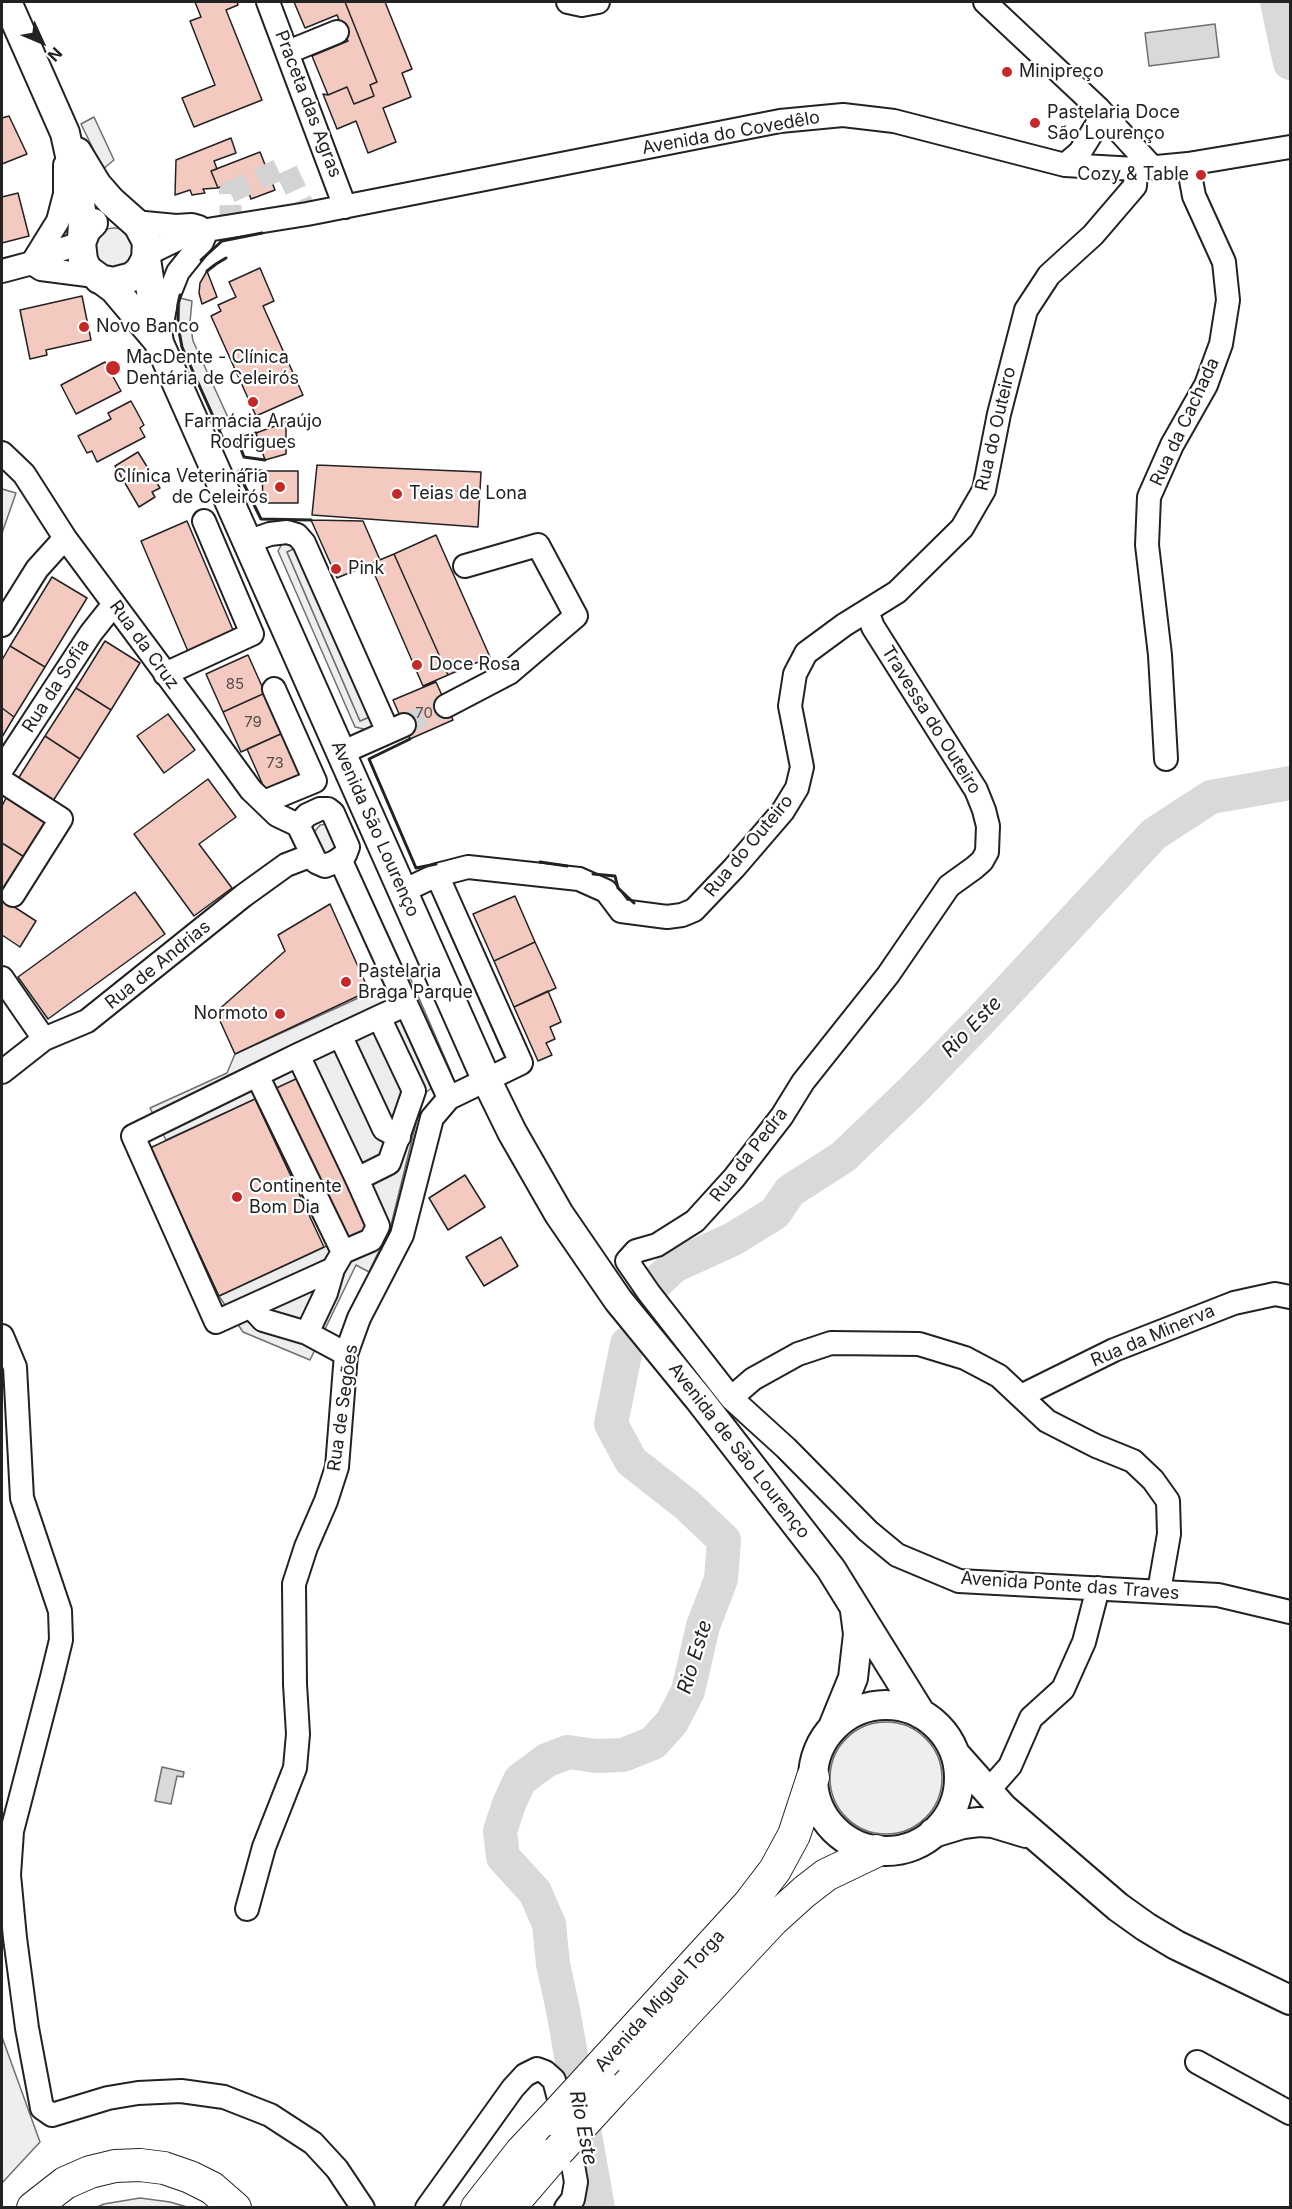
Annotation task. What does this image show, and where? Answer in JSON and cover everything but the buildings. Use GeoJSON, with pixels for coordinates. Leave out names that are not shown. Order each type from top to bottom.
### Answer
{"type":"FeatureCollection","features":[{"type":"Feature","properties":{"kind":"highway","name":"Avenida Miguel Torga"},"geometry":{"type":"LineString","coordinates":[[477,2208],[521,2152],[749,1904],[775,1870],[794,1835],[813,1777]]}},
{"type":"Feature","properties":{"kind":"highway","name":"Avenida Miguel Torga"},"geometry":{"type":"LineString","coordinates":[[509,2208],[558,2151],[717,1979],[796,1899],[826,1875],[876,1851]]}},
{"type":"Feature","properties":{"kind":"highway"},"geometry":{"type":"LineString","coordinates":[[33,2208],[65,2183],[90,2172],[115,2166],[140,2165],[164,2168],[190,2177],[212,2188],[235,2208]]}},
{"type":"Feature","properties":{"kind":"highway"},"geometry":{"type":"LineString","coordinates":[[63,2208],[72,2200],[99,2188],[134,2184],[166,2188],[192,2199],[205,2208]]}},
{"type":"Feature","properties":{"kind":"main road"},"geometry":{"type":"LineString","coordinates":[[7,2],[65,133],[97,185],[144,232],[159,343]]}},
{"type":"Feature","properties":{"kind":"main road"},"geometry":{"type":"LineString","coordinates":[[65,133],[83,222],[83,260],[97,277],[114,289],[128,304],[159,343]]}},
{"type":"Feature","properties":{"kind":"main road"},"geometry":{"type":"LineString","coordinates":[[82,241],[92,224],[100,218],[110,215],[132,221]]}},
{"type":"Feature","properties":{"kind":"main road"},"geometry":{"type":"LineString","coordinates":[[97,277],[113,282],[123,281],[140,270],[147,256]]}},
{"type":"Feature","properties":{"kind":"main road","name":"Avenida São Lourenço"},"geometry":{"type":"LineString","coordinates":[[159,343],[487,1081],[542,1186],[618,1300]]}},
{"type":"Feature","properties":{"kind":"main road","name":"Avenida de São Lourenço"},"geometry":{"type":"LineString","coordinates":[[618,1300],[831,1569],[921,1714]]}},
{"type":"Feature","properties":{"kind":"main road","name":"Avenida de São Lourenço"},"geometry":{"type":"LineString","coordinates":[[833,1727],[851,1713],[873,1706],[890,1705],[921,1714],[935,1724],[946,1736],[955,1754],[959,1783],[956,1800],[940,1828],[921,1842],[900,1850],[876,1851],[854,1845],[835,1832],[821,1814],[813,1792],[813,1768],[819,1746],[833,1727],[853,1678],[858,1634],[854,1606]]}},
{"type":"Feature","properties":{"kind":"main road","name":"Avenida de São Lourenço"},"geometry":{"type":"LineString","coordinates":[[955,1754],[987,1792],[1118,1907],[1176,1945],[1290,2000]]}},
{"type":"Feature","properties":{"kind":"main road","name":"Avenida de São Lourenço"},"geometry":{"type":"LineString","coordinates":[[933,1833],[979,1822],[1014,1828],[1036,1837]]}},
{"type":"Feature","properties":{"kind":"street","name":"Praceta das Agras"},"geometry":{"type":"LineString","coordinates":[[268,2],[345,207]]}},
{"type":"Feature","properties":{"kind":"street"},"geometry":{"type":"LineString","coordinates":[[568,2],[582,5],[598,2]]}},
{"type":"Feature","properties":{"kind":"street"},"geometry":{"type":"LineString","coordinates":[[985,2],[1098,108],[1144,168]]}},
{"type":"Feature","properties":{"kind":"street"},"geometry":{"type":"LineString","coordinates":[[288,52],[337,32]]}},
{"type":"Feature","properties":{"kind":"street"},"geometry":{"type":"LineString","coordinates":[[1065,165],[1080,152],[1098,123],[1098,108]]}},
{"type":"Feature","properties":{"kind":"street","name":"Avenida do Covedêlo"},"geometry":{"type":"LineString","coordinates":[[207,230],[345,207],[780,121],[843,114],[894,121],[1065,165],[1144,168],[1188,164],[1288,148]]}},
{"type":"Feature","properties":{"kind":"street"},"geometry":{"type":"LineString","coordinates":[[32,263],[51,234],[63,204],[65,133]]}},
{"type":"Feature","properties":{"kind":"street","name":"Rua da Cachada"},"geometry":{"type":"LineString","coordinates":[[1166,759],[1160,654],[1147,545],[1149,497],[1172,445],[1206,385],[1221,344],[1228,300],[1224,262],[1194,196],[1188,164]]}},
{"type":"Feature","properties":{"kind":"street","name":"Rua do Outeiro"},"geometry":{"type":"LineString","coordinates":[[403,891],[437,875],[468,867],[567,876],[596,885],[606,891],[621,911],[667,917],[682,915],[694,910],[783,811],[797,788],[802,767],[790,706],[795,674],[806,653],[897,592],[962,528],[984,490],[1002,403],[1026,310],[1049,275],[1093,235],[1135,186],[1144,168]]}},
{"type":"Feature","properties":{"kind":"street"},"geometry":{"type":"LineString","coordinates":[[132,221],[176,226],[192,225],[207,230]]}},
{"type":"Feature","properties":{"kind":"street"},"geometry":{"type":"LineString","coordinates":[[147,256],[182,237],[207,230]]}},
{"type":"Feature","properties":{"kind":"street"},"geometry":{"type":"LineString","coordinates":[[159,343],[166,303],[178,272],[201,243],[207,230]]}},
{"type":"Feature","properties":{"kind":"street"},"geometry":{"type":"LineString","coordinates":[[2,271],[32,263],[82,241]]}},
{"type":"Feature","properties":{"kind":"street"},"geometry":{"type":"LineString","coordinates":[[32,263],[41,269],[97,277]]}},
{"type":"Feature","properties":{"kind":"street","name":"Rua da Cruz"},"geometry":{"type":"LineString","coordinates":[[2,453],[24,474],[65,538],[251,790],[277,814],[298,825]]}},
{"type":"Feature","properties":{"kind":"street"},"geometry":{"type":"LineString","coordinates":[[165,675],[252,634],[204,521]]}},
{"type":"Feature","properties":{"kind":"street"},"geometry":{"type":"LineString","coordinates":[[247,542],[270,534],[287,532],[297,535],[304,543],[396,729],[341,753]]}},
{"type":"Feature","properties":{"kind":"street"},"geometry":{"type":"LineString","coordinates":[[2,625],[37,569],[65,538]]}},
{"type":"Feature","properties":{"kind":"street"},"geometry":{"type":"LineString","coordinates":[[446,706],[509,673],[576,616],[538,545],[465,566]]}},
{"type":"Feature","properties":{"kind":"street","name":"Rua da Sofia"},"geometry":{"type":"LineString","coordinates":[[2,770],[91,633],[114,604]]}},
{"type":"Feature","properties":{"kind":"street","name":"Travessa do Outeiro"},"geometry":{"type":"LineString","coordinates":[[867,611],[873,627],[976,790],[984,810],[989,840],[987,852],[982,861],[949,886]]}},
{"type":"Feature","properties":{"kind":"street"},"geometry":{"type":"LineString","coordinates":[[264,802],[315,781],[274,689]]}},
{"type":"Feature","properties":{"kind":"street"},"geometry":{"type":"LineString","coordinates":[[2,781],[61,819],[13,895]]}},
{"type":"Feature","properties":{"kind":"street"},"geometry":{"type":"LineString","coordinates":[[320,809],[328,809],[333,813],[340,828],[348,847],[345,855],[325,866],[316,862],[298,825],[307,815],[320,809]]}},
{"type":"Feature","properties":{"kind":"street"},"geometry":{"type":"LineString","coordinates":[[340,828],[369,817]]}},
{"type":"Feature","properties":{"kind":"street","name":"Rua de Andrias"},"geometry":{"type":"LineString","coordinates":[[2,1072],[44,1039],[87,1021],[243,896],[286,865],[312,855]]}},
{"type":"Feature","properties":{"kind":"street"},"geometry":{"type":"LineString","coordinates":[[340,859],[449,1098]]}},
{"type":"Feature","properties":{"kind":"street","name":"Rua de Segões"},"geometry":{"type":"LineString","coordinates":[[247,1909],[264,1847],[295,1768],[298,1734],[294,1584],[306,1546],[326,1501],[336,1467],[346,1354],[359,1318],[402,1235],[432,1118],[449,1098],[521,1063],[437,875]]}},
{"type":"Feature","properties":{"kind":"street","name":"Rua da Pedra"},"geometry":{"type":"LineString","coordinates":[[731,1398],[649,1293],[627,1261],[636,1251],[657,1245],[696,1221],[734,1178],[782,1116],[803,1082],[888,975],[949,886]]}},
{"type":"Feature","properties":{"kind":"street"},"geometry":{"type":"LineString","coordinates":[[2,978],[44,1039]]}},
{"type":"Feature","properties":{"kind":"street"},"geometry":{"type":"LineString","coordinates":[[298,1055],[378,1226],[371,1240],[338,1261],[216,1322],[133,1136],[298,1055],[405,1005]]}},
{"type":"Feature","properties":{"kind":"street"},"geometry":{"type":"LineString","coordinates":[[357,1179],[389,1164],[414,1091],[379,1017]]}},
{"type":"Feature","properties":{"kind":"street"},"geometry":{"type":"LineString","coordinates":[[340,1035],[384,1129],[399,1137]]}},
{"type":"Feature","properties":{"kind":"street"},"geometry":{"type":"LineString","coordinates":[[257,1075],[338,1261],[326,1293],[306,1333]]}},
{"type":"Feature","properties":{"kind":"street","name":"Rua da Minerva"},"geometry":{"type":"LineString","coordinates":[[1021,1396],[1114,1350],[1234,1303],[1275,1294],[1290,1297]]}},
{"type":"Feature","properties":{"kind":"street"},"geometry":{"type":"LineString","coordinates":[[250,1307],[263,1320],[306,1333],[346,1354]]}},
{"type":"Feature","properties":{"kind":"street"},"geometry":{"type":"LineString","coordinates":[[2,1336],[15,1367],[22,1498],[60,1611],[61,1640],[12,1831],[9,1875],[27,2028],[42,2108],[52,2115],[108,2098],[138,2093],[181,2091],[224,2097],[270,2115],[313,2143],[337,2169],[363,2208]]}},
{"type":"Feature","properties":{"kind":"street"},"geometry":{"type":"LineString","coordinates":[[699,1400],[731,1398],[753,1379],[798,1354],[831,1343],[919,1344],[964,1358],[999,1376],[1047,1421],[1096,1446],[1133,1461],[1154,1480],[1168,1501],[1169,1534],[1159,1591]]}},
{"type":"Feature","properties":{"kind":"street","name":"Avenida Ponte das Traves"},"geometry":{"type":"LineString","coordinates":[[731,1398],[786,1448],[868,1531],[897,1555],[958,1581],[1218,1596],[1290,1611]]}},
{"type":"Feature","properties":{"kind":"street"},"geometry":{"type":"LineString","coordinates":[[987,1792],[1010,1766],[1031,1718],[1063,1689],[1084,1642],[1098,1588]]}},
{"type":"Feature","properties":{"kind":"street"},"geometry":{"type":"LineString","coordinates":[[1197,2062],[1290,2113]]}},
{"type":"Feature","properties":{"kind":"street"},"geometry":{"type":"LineString","coordinates":[[427,2208],[513,2088],[525,2075],[537,2069],[545,2072],[554,2080],[566,2125],[576,2182],[573,2199],[566,2208]]}},
{"type":"Feature","properties":{"kind":"shaded area"},"geometry":{"type":"Polygon","coordinates":[[[1215,24],[1219,57],[1149,66],[1145,33],[1215,24]]]}},
{"type":"Feature","properties":{"kind":"shaded area"},"geometry":{"type":"Polygon","coordinates":[[[94,117],[114,160],[103,169],[81,124],[94,117]]]}},
{"type":"Feature","properties":{"kind":"shaded area"},"geometry":{"type":"Polygon","coordinates":[[[114,228],[128,234],[134,248],[128,262],[114,268],[100,262],[94,248],[100,234],[114,228]]]}},
{"type":"Feature","properties":{"kind":"shaded area"},"geometry":{"type":"Polygon","coordinates":[[[180,298],[192,301],[190,322],[193,341],[231,424],[219,430],[182,347],[178,326],[180,298]]]}},
{"type":"Feature","properties":{"kind":"shaded area"},"geometry":{"type":"Polygon","coordinates":[[[2,489],[16,493],[2,533],[2,489]]]}},
{"type":"Feature","properties":{"kind":"shaded area"},"geometry":{"type":"Polygon","coordinates":[[[283,542],[298,547],[287,552],[360,721],[372,716],[374,721],[368,730],[355,727],[278,551],[283,542]]]}},
{"type":"Feature","properties":{"kind":"shaded area"},"geometry":{"type":"Polygon","coordinates":[[[298,547],[372,716],[360,721],[287,552],[298,547]]]}},
{"type":"Feature","properties":{"kind":"shaded area"},"geometry":{"type":"Polygon","coordinates":[[[328,824],[339,850],[325,859],[311,836],[320,825],[328,824]]]}},
{"type":"Feature","properties":{"kind":"shaded area"},"geometry":{"type":"Polygon","coordinates":[[[438,896],[510,1056],[505,1058],[434,898],[438,896]]]}},
{"type":"Feature","properties":{"kind":"shaded area"},"geometry":{"type":"Polygon","coordinates":[[[409,975],[451,1072],[423,1095],[391,1225],[369,1272],[356,1265],[310,1360],[243,1332],[219,1296],[331,1244],[262,1096],[166,1140],[150,1108],[227,1073],[235,1054],[409,975]]]}},
{"type":"Feature","properties":{"kind":"shaded area"},"geometry":{"type":"Polygon","coordinates":[[[886,1722],[907,1726],[926,1738],[938,1757],[942,1778],[938,1799],[926,1818],[907,1830],[886,1834],[865,1830],[846,1818],[834,1799],[830,1778],[834,1757],[846,1738],[865,1726],[886,1722]]]}},
{"type":"Feature","properties":{"kind":"shaded area"},"geometry":{"type":"Polygon","coordinates":[[[162,1767],[184,1772],[183,1777],[177,1776],[171,1804],[155,1801],[162,1767]]]}},
{"type":"Feature","properties":{"kind":"shaded area"},"geometry":{"type":"Polygon","coordinates":[[[2,2037],[40,2142],[2,2183],[2,2037]]]}},
{"type":"Feature","properties":{"kind":"shaded area"},"geometry":{"type":"Polygon","coordinates":[[[140,2198],[170,2202],[187,2207],[97,2207],[140,2198]]]}},
{"type":"Feature","properties":{"kind":"waterway","name":"Rio Este"},"geometry":{"type":"LineString","coordinates":[[1277,2],[1290,63]]}},
{"type":"Feature","properties":{"kind":"waterway","name":"Rio Este"},"geometry":{"type":"LineString","coordinates":[[654,1285],[674,1266],[733,1239],[775,1213],[790,1191],[843,1157],[981,1020],[1154,834],[1211,797],[1290,783]]}},
{"type":"Feature","properties":{"kind":"waterway","name":"Rio Este"},"geometry":{"type":"LineString","coordinates":[[598,2208],[553,1964],[549,1924],[535,1892],[503,1857],[500,1831],[520,1780],[547,1760],[568,1752],[596,1756],[623,1755],[653,1743],[672,1722],[688,1691],[703,1626],[721,1579],[724,1540],[687,1505],[631,1461],[611,1424],[627,1344]]}},
{"type":"Feature","properties":{"kind":"tunnel"},"geometry":{"type":"LineString","coordinates":[[231,227],[230,192],[285,167],[307,214]]}},
{"type":"Feature","properties":{"kind":"tunnel"},"geometry":{"type":"LineString","coordinates":[[404,725],[446,706]]}},
{"type":"Feature","properties":{"kind":"wall"},"geometry":{"type":"LineString","coordinates":[[201,260],[222,241],[262,233]]}},
{"type":"Feature","properties":{"kind":"wall"},"geometry":{"type":"LineString","coordinates":[[207,271],[226,258]]}},
{"type":"Feature","properties":{"kind":"wall"},"geometry":{"type":"LineString","coordinates":[[180,295],[178,326],[182,347],[225,443]]}},
{"type":"Feature","properties":{"kind":"wall"},"geometry":{"type":"LineString","coordinates":[[256,433],[237,439],[244,457],[265,460]]}},
{"type":"Feature","properties":{"kind":"wall"},"geometry":{"type":"LineString","coordinates":[[262,471],[241,469],[238,472],[261,519],[311,520]]}},
{"type":"Feature","properties":{"kind":"wall"},"geometry":{"type":"LineString","coordinates":[[410,739],[369,759],[416,868],[436,864]]}},
{"type":"Feature","properties":{"kind":"wall"},"geometry":{"type":"LineString","coordinates":[[540,862],[567,866]]}},
{"type":"Feature","properties":{"kind":"wall"},"geometry":{"type":"LineString","coordinates":[[593,874],[615,876],[618,888],[634,903]]}},
{"type":"Feature","properties":{"kind":"place","name":"Minipreço"},"geometry":{"type":"Point","coordinates":[1007,72]}},
{"type":"Feature","properties":{"kind":"place","name":"Pastelaria Doce São Lourenço"},"geometry":{"type":"Point","coordinates":[1035,123]}},
{"type":"Feature","properties":{"kind":"place","name":"Cozy & Table"},"geometry":{"type":"Point","coordinates":[1201,175]}},
{"type":"Feature","properties":{"kind":"place","name":"Novo Banco"},"geometry":{"type":"Point","coordinates":[84,327]}},
{"type":"Feature","properties":{"kind":"place","name":"MacDente - Clínica Dentária de Celeirós"},"geometry":{"type":"Point","coordinates":[113,368]}},
{"type":"Feature","properties":{"kind":"place","name":"Farmácia Araújo Rodrigues"},"geometry":{"type":"Point","coordinates":[253,402]}},
{"type":"Feature","properties":{"kind":"place","name":"Clínica Veterinária de Celeirós"},"geometry":{"type":"Point","coordinates":[280,487]}},
{"type":"Feature","properties":{"kind":"place","name":"Teias de Lona"},"geometry":{"type":"Point","coordinates":[397,494]}},
{"type":"Feature","properties":{"kind":"place","name":"Pink"},"geometry":{"type":"Point","coordinates":[336,569]}},
{"type":"Feature","properties":{"kind":"place","name":"Doce Rosa"},"geometry":{"type":"Point","coordinates":[417,665]}},
{"type":"Feature","properties":{"kind":"place","name":"Pastelaria Braga Parque"},"geometry":{"type":"Point","coordinates":[346,982]}},
{"type":"Feature","properties":{"kind":"place","name":"Normoto"},"geometry":{"type":"Point","coordinates":[280,1014]}},
{"type":"Feature","properties":{"kind":"place","name":"Continente Bom Dia"},"geometry":{"type":"Point","coordinates":[237,1197]}}]}
